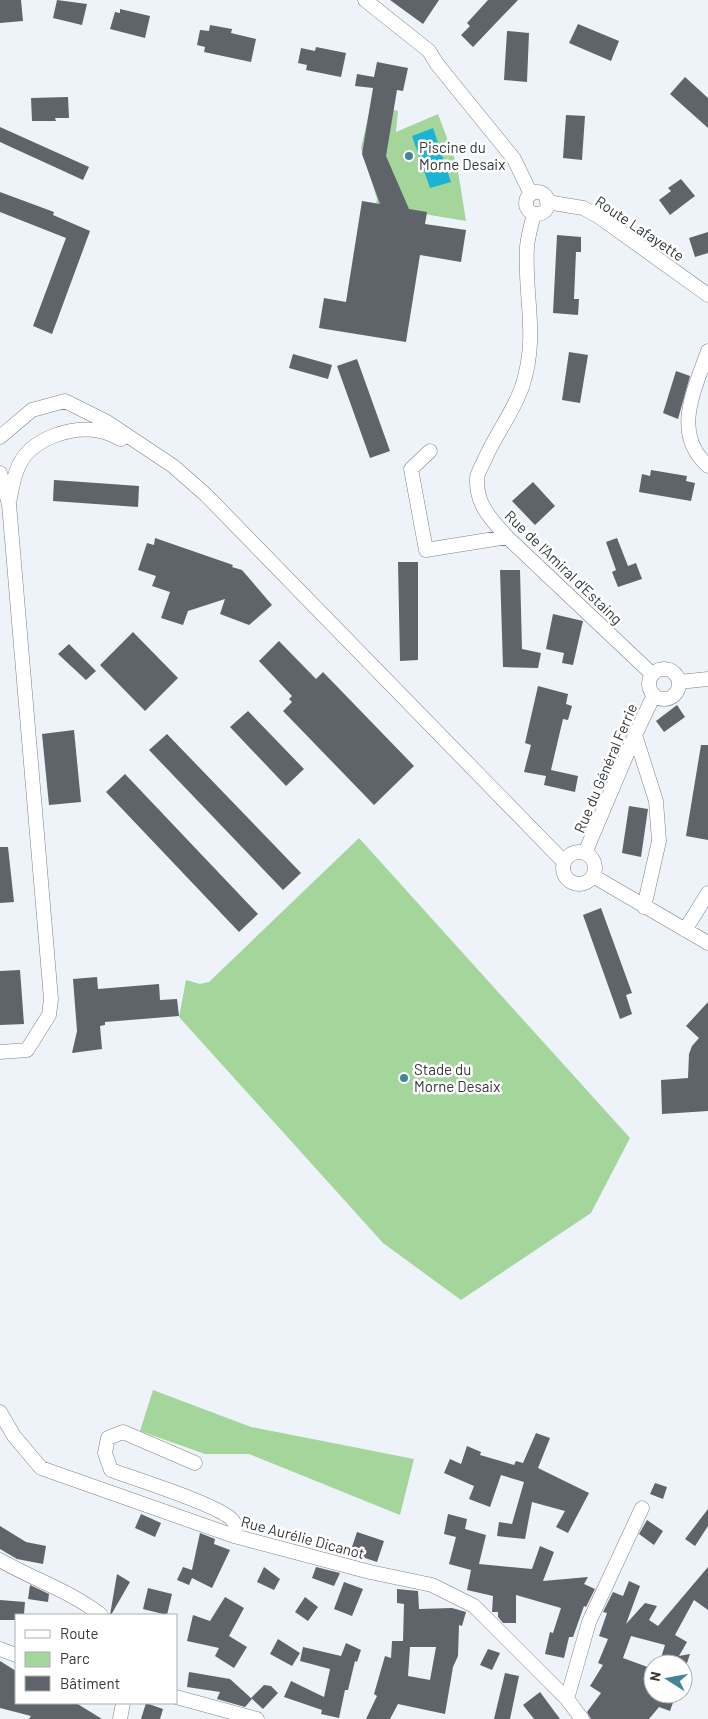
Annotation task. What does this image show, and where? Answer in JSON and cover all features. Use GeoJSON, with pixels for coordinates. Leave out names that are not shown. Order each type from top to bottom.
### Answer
{"type":"FeatureCollection","features":[{"type":"Feature","properties":{"kind":"street"},"geometry":{"type":"LineString","coordinates":[[365,0],[429,51],[514,159],[531,194]]}},
{"type":"Feature","properties":{"kind":"street"},"geometry":{"type":"LineString","coordinates":[[531,194],[541,194],[548,202],[544,211],[534,214],[526,207],[526,200],[531,194]]}},
{"type":"Feature","properties":{"kind":"street","name":"Route Lafayette"},"geometry":{"type":"LineString","coordinates":[[548,202],[577,207],[598,216],[648,249],[708,295]]}},
{"type":"Feature","properties":{"kind":"street","name":"Rue de l'Amiral d'Estaing"},"geometry":{"type":"LineString","coordinates":[[534,214],[527,248],[532,336],[530,354],[522,388],[506,420],[492,442],[477,477],[480,502],[485,512],[507,537],[652,674]]}},
{"type":"Feature","properties":{"kind":"street"},"geometry":{"type":"LineString","coordinates":[[708,350],[687,421],[694,450],[708,466]]}},
{"type":"Feature","properties":{"kind":"street"},"geometry":{"type":"LineString","coordinates":[[0,437],[32,410],[65,401],[107,422],[173,466],[206,495],[564,862],[566,877],[574,883],[585,882],[592,876],[595,865],[590,856],[585,853],[571,854],[564,862]]}},
{"type":"Feature","properties":{"kind":"street"},"geometry":{"type":"LineString","coordinates":[[75,406],[84,419],[78,430]]}},
{"type":"Feature","properties":{"kind":"street"},"geometry":{"type":"LineString","coordinates":[[0,467],[12,470],[38,444],[52,437],[78,430],[103,432],[144,448]]}},
{"type":"Feature","properties":{"kind":"street"},"geometry":{"type":"LineString","coordinates":[[430,451],[411,469],[426,550],[507,537]]}},
{"type":"Feature","properties":{"kind":"street"},"geometry":{"type":"LineString","coordinates":[[9,504],[19,463]]}},
{"type":"Feature","properties":{"kind":"street"},"geometry":{"type":"LineString","coordinates":[[0,473],[9,504],[51,999],[49,1015],[27,1050],[0,1052]]}},
{"type":"Feature","properties":{"kind":"street"},"geometry":{"type":"LineString","coordinates":[[660,669],[670,670],[678,682],[676,692],[668,698],[654,695],[649,683],[652,674],[660,669]]}},
{"type":"Feature","properties":{"kind":"street"},"geometry":{"type":"LineString","coordinates":[[678,682],[708,679]]}},
{"type":"Feature","properties":{"kind":"street","name":"Rue du Général Ferrie"},"geometry":{"type":"LineString","coordinates":[[585,853],[654,695]]}},
{"type":"Feature","properties":{"kind":"street"},"geometry":{"type":"LineString","coordinates":[[635,735],[657,806],[659,841],[644,907]]}},
{"type":"Feature","properties":{"kind":"street"},"geometry":{"type":"LineString","coordinates":[[592,876],[708,943]]}},
{"type":"Feature","properties":{"kind":"street"},"geometry":{"type":"LineString","coordinates":[[685,930],[708,893]]}},
{"type":"Feature","properties":{"kind":"street","name":"Rue Aurélie Dicanot"},"geometry":{"type":"LineString","coordinates":[[0,1412],[14,1436],[41,1468],[234,1536],[370,1572],[432,1585],[474,1606],[567,1698],[582,1719]]}},
{"type":"Feature","properties":{"kind":"street"},"geometry":{"type":"LineString","coordinates":[[195,1463],[123,1432],[108,1438],[105,1453],[110,1470],[216,1510],[233,1520],[236,1527],[234,1536]]}},
{"type":"Feature","properties":{"kind":"street"},"geometry":{"type":"LineString","coordinates":[[567,1698],[589,1622],[642,1508]]}},
{"type":"Feature","properties":{"kind":"street"},"geometry":{"type":"LineString","coordinates":[[0,1560],[48,1583],[90,1606],[100,1614]]}},
{"type":"Feature","properties":{"kind":"street"},"geometry":{"type":"LineString","coordinates":[[0,1649],[15,1655]]}},
{"type":"Feature","properties":{"kind":"street"},"geometry":{"type":"LineString","coordinates":[[178,1698],[257,1719]]}},
{"type":"Feature","properties":{"kind":"street"},"geometry":{"type":"LineString","coordinates":[[120,1719],[123,1704]]}},
{"type":"Feature","properties":{"kind":"green space","name":"Piscine du Morne Desaix"},"geometry":{"type":"Polygon","coordinates":[[[371,104],[398,111],[396,132],[438,114],[457,165],[466,221],[376,206],[377,199],[361,148],[371,104]]]}},
{"type":"Feature","properties":{"kind":"green space","name":"Stade du Morne Desaix"},"geometry":{"type":"Polygon","coordinates":[[[359,838],[630,1138],[591,1213],[461,1300],[383,1243],[179,1017],[186,980],[200,984],[209,982],[359,838]]]}},
{"type":"Feature","properties":{"kind":"green space"},"geometry":{"type":"Polygon","coordinates":[[[153,1390],[251,1427],[414,1459],[400,1515],[249,1454],[205,1454],[140,1431],[153,1390]]]}},
{"type":"Feature","properties":{"kind":"water"},"geometry":{"type":"Polygon","coordinates":[[[433,128],[451,182],[430,188],[412,136],[433,128]]]}},
{"type":"Feature","properties":{"kind":"building"},"geometry":{"type":"Polygon","coordinates":[[[0,0],[21,0],[23,21],[0,23],[0,0]]]}},
{"type":"Feature","properties":{"kind":"building"},"geometry":{"type":"Polygon","coordinates":[[[57,0],[87,4],[82,25],[53,18],[57,0]]]}},
{"type":"Feature","properties":{"kind":"building"},"geometry":{"type":"Polygon","coordinates":[[[390,0],[439,0],[423,24],[390,0]]]}},
{"type":"Feature","properties":{"kind":"building"},"geometry":{"type":"Polygon","coordinates":[[[488,0],[518,0],[473,47],[461,35],[470,26],[467,23],[488,0]]]}},
{"type":"Feature","properties":{"kind":"building"},"geometry":{"type":"Polygon","coordinates":[[[120,9],[150,16],[145,38],[110,29],[115,12],[120,13],[120,9]]]}},
{"type":"Feature","properties":{"kind":"building"},"geometry":{"type":"Polygon","coordinates":[[[578,24],[619,41],[611,61],[569,43],[578,24]]]}},
{"type":"Feature","properties":{"kind":"building"},"geometry":{"type":"Polygon","coordinates":[[[210,25],[232,29],[231,33],[256,39],[251,62],[204,52],[205,47],[197,45],[200,30],[209,31],[210,25]]]}},
{"type":"Feature","properties":{"kind":"building"},"geometry":{"type":"Polygon","coordinates":[[[507,31],[529,33],[527,82],[504,80],[507,31]]]}},
{"type":"Feature","properties":{"kind":"building"},"geometry":{"type":"Polygon","coordinates":[[[316,47],[346,53],[341,77],[306,70],[307,65],[298,63],[301,48],[315,51],[316,47]]]}},
{"type":"Feature","properties":{"kind":"building"},"geometry":{"type":"Polygon","coordinates":[[[377,62],[408,68],[403,91],[397,90],[386,156],[409,209],[427,212],[425,224],[466,230],[461,262],[420,255],[406,342],[319,328],[324,298],[346,302],[362,201],[380,204],[362,154],[373,88],[355,86],[357,74],[374,77],[377,62]]]}},
{"type":"Feature","properties":{"kind":"building"},"geometry":{"type":"Polygon","coordinates":[[[685,77],[708,98],[708,128],[670,94],[685,77]]]}},
{"type":"Feature","properties":{"kind":"building"},"geometry":{"type":"Polygon","coordinates":[[[68,97],[69,118],[55,118],[56,121],[32,121],[31,98],[68,97]]]}},
{"type":"Feature","properties":{"kind":"building"},"geometry":{"type":"Polygon","coordinates":[[[566,115],[585,116],[582,160],[563,158],[566,115]]]}},
{"type":"Feature","properties":{"kind":"building"},"geometry":{"type":"Polygon","coordinates":[[[0,127],[89,167],[83,180],[0,142],[0,127]]]}},
{"type":"Feature","properties":{"kind":"building"},"geometry":{"type":"Polygon","coordinates":[[[681,179],[695,196],[670,215],[659,200],[671,191],[668,188],[681,179]]]}},
{"type":"Feature","properties":{"kind":"building"},"geometry":{"type":"Polygon","coordinates":[[[0,192],[54,212],[53,215],[90,231],[52,334],[33,326],[66,238],[0,212],[0,192]]]}},
{"type":"Feature","properties":{"kind":"building"},"geometry":{"type":"Polygon","coordinates":[[[708,232],[708,253],[695,257],[689,238],[708,232]]]}},
{"type":"Feature","properties":{"kind":"building"},"geometry":{"type":"Polygon","coordinates":[[[557,235],[581,237],[581,252],[576,252],[574,299],[579,299],[578,315],[553,313],[557,235]]]}},
{"type":"Feature","properties":{"kind":"building"},"geometry":{"type":"Polygon","coordinates":[[[569,352],[588,355],[580,403],[562,400],[569,352]]]}},
{"type":"Feature","properties":{"kind":"building"},"geometry":{"type":"Polygon","coordinates":[[[293,354],[332,365],[328,379],[289,368],[293,354]]]}},
{"type":"Feature","properties":{"kind":"building"},"geometry":{"type":"Polygon","coordinates":[[[357,359],[390,451],[370,458],[337,366],[357,359]]]}},
{"type":"Feature","properties":{"kind":"building"},"geometry":{"type":"Polygon","coordinates":[[[676,371],[690,376],[678,419],[663,413],[676,371]]]}},
{"type":"Feature","properties":{"kind":"building"},"geometry":{"type":"Polygon","coordinates":[[[651,470],[687,476],[686,481],[695,483],[691,501],[639,492],[642,474],[650,476],[651,470]]]}},
{"type":"Feature","properties":{"kind":"building"},"geometry":{"type":"Polygon","coordinates":[[[54,480],[139,486],[138,507],[53,501],[54,480]]]}},
{"type":"Feature","properties":{"kind":"building"},"geometry":{"type":"Polygon","coordinates":[[[533,482],[555,506],[535,525],[512,501],[533,482]]]}},
{"type":"Feature","properties":{"kind":"building"},"geometry":{"type":"Polygon","coordinates":[[[155,538],[233,565],[232,567],[242,570],[272,605],[249,625],[220,614],[225,599],[188,611],[183,625],[161,618],[170,592],[152,586],[156,576],[138,570],[147,543],[154,545],[155,538]]]}},
{"type":"Feature","properties":{"kind":"building"},"geometry":{"type":"Polygon","coordinates":[[[617,538],[628,566],[636,563],[642,579],[618,587],[612,572],[616,570],[606,542],[617,538]]]}},
{"type":"Feature","properties":{"kind":"building"},"geometry":{"type":"Polygon","coordinates":[[[398,562],[418,562],[418,660],[400,661],[398,562]]]}},
{"type":"Feature","properties":{"kind":"building"},"geometry":{"type":"Polygon","coordinates":[[[500,570],[520,570],[522,649],[541,653],[538,668],[503,667],[500,570]]]}},
{"type":"Feature","properties":{"kind":"building"},"geometry":{"type":"Polygon","coordinates":[[[553,614],[583,621],[573,665],[562,663],[564,653],[546,649],[553,614]]]}},
{"type":"Feature","properties":{"kind":"building"},"geometry":{"type":"Polygon","coordinates":[[[133,632],[178,678],[145,711],[100,665],[133,632]]]}},
{"type":"Feature","properties":{"kind":"building"},"geometry":{"type":"Polygon","coordinates":[[[279,641],[316,679],[323,672],[414,766],[374,805],[283,711],[292,702],[289,699],[292,696],[259,661],[279,641]]]}},
{"type":"Feature","properties":{"kind":"building"},"geometry":{"type":"Polygon","coordinates":[[[69,644],[96,671],[86,680],[58,654],[69,644]]]}},
{"type":"Feature","properties":{"kind":"building"},"geometry":{"type":"Polygon","coordinates":[[[538,686],[568,694],[566,704],[572,706],[568,720],[563,719],[551,770],[578,776],[575,792],[544,785],[546,776],[524,772],[531,745],[525,743],[538,686]]]}},
{"type":"Feature","properties":{"kind":"building"},"geometry":{"type":"Polygon","coordinates":[[[677,705],[685,717],[664,732],[656,721],[677,705]]]}},
{"type":"Feature","properties":{"kind":"building"},"geometry":{"type":"Polygon","coordinates":[[[248,711],[304,769],[286,786],[230,727],[248,711]]]}},
{"type":"Feature","properties":{"kind":"building"},"geometry":{"type":"Polygon","coordinates":[[[74,730],[81,802],[49,805],[42,734],[74,730]]]}},
{"type":"Feature","properties":{"kind":"building"},"geometry":{"type":"Polygon","coordinates":[[[167,734],[301,873],[283,890],[149,750],[167,734]]]}},
{"type":"Feature","properties":{"kind":"building"},"geometry":{"type":"Polygon","coordinates":[[[701,745],[708,745],[708,840],[686,836],[701,745]]]}},
{"type":"Feature","properties":{"kind":"building"},"geometry":{"type":"Polygon","coordinates":[[[125,774],[258,914],[239,932],[106,792],[125,774]]]}},
{"type":"Feature","properties":{"kind":"building"},"geometry":{"type":"Polygon","coordinates":[[[629,806],[648,809],[641,857],[622,853],[629,806]]]}},
{"type":"Feature","properties":{"kind":"building"},"geometry":{"type":"Polygon","coordinates":[[[0,847],[8,847],[14,902],[0,903],[0,847]]]}},
{"type":"Feature","properties":{"kind":"building"},"geometry":{"type":"Polygon","coordinates":[[[601,908],[632,993],[626,995],[632,1014],[620,1019],[583,915],[601,908]]]}},
{"type":"Feature","properties":{"kind":"building"},"geometry":{"type":"Polygon","coordinates":[[[20,970],[24,1024],[0,1025],[0,971],[20,970]]]}},
{"type":"Feature","properties":{"kind":"building"},"geometry":{"type":"Polygon","coordinates":[[[97,977],[98,989],[159,984],[160,1000],[177,999],[179,1016],[105,1022],[105,1025],[100,1026],[102,1049],[72,1053],[77,1031],[73,979],[97,977]]]}},
{"type":"Feature","properties":{"kind":"building"},"geometry":{"type":"Polygon","coordinates":[[[708,1002],[708,1111],[662,1114],[661,1080],[688,1078],[689,1054],[692,1046],[699,1038],[686,1026],[708,1002]]]}},
{"type":"Feature","properties":{"kind":"building"},"geometry":{"type":"Polygon","coordinates":[[[536,1433],[550,1438],[538,1468],[589,1493],[568,1533],[556,1527],[565,1511],[532,1502],[525,1539],[497,1536],[499,1522],[512,1524],[524,1482],[501,1475],[490,1507],[469,1499],[474,1486],[444,1473],[450,1459],[461,1464],[467,1446],[481,1452],[480,1455],[514,1465],[516,1461],[523,1463],[536,1433]]]}},
{"type":"Feature","properties":{"kind":"building"},"geometry":{"type":"Polygon","coordinates":[[[655,1483],[667,1487],[663,1499],[650,1494],[655,1483]]]}},
{"type":"Feature","properties":{"kind":"building"},"geometry":{"type":"Polygon","coordinates":[[[708,1509],[708,1526],[695,1546],[685,1539],[708,1509]]]}},
{"type":"Feature","properties":{"kind":"building"},"geometry":{"type":"Polygon","coordinates":[[[141,1514],[161,1523],[155,1537],[135,1528],[141,1514]]]}},
{"type":"Feature","properties":{"kind":"building"},"geometry":{"type":"Polygon","coordinates":[[[448,1514],[467,1519],[465,1529],[486,1535],[479,1564],[532,1569],[540,1546],[554,1552],[543,1581],[588,1577],[584,1584],[595,1589],[586,1607],[584,1606],[573,1637],[569,1637],[564,1658],[545,1654],[550,1632],[553,1633],[561,1608],[516,1595],[516,1623],[503,1623],[498,1617],[498,1612],[492,1612],[493,1596],[467,1590],[471,1570],[449,1564],[456,1537],[444,1534],[448,1514]]]}},
{"type":"Feature","properties":{"kind":"building"},"geometry":{"type":"Polygon","coordinates":[[[647,1520],[663,1531],[654,1545],[639,1534],[647,1520]]]}},
{"type":"Feature","properties":{"kind":"building"},"geometry":{"type":"Polygon","coordinates":[[[0,1526],[26,1542],[46,1546],[43,1564],[17,1559],[0,1549],[0,1526]]]}},
{"type":"Feature","properties":{"kind":"building"},"geometry":{"type":"Polygon","coordinates":[[[357,1532],[384,1541],[377,1562],[350,1553],[357,1532]]]}},
{"type":"Feature","properties":{"kind":"building"},"geometry":{"type":"Polygon","coordinates":[[[200,1533],[215,1539],[214,1544],[230,1550],[212,1588],[192,1578],[189,1585],[177,1580],[183,1567],[192,1570],[200,1533]]]}},
{"type":"Feature","properties":{"kind":"building"},"geometry":{"type":"Polygon","coordinates":[[[264,1567],[280,1579],[274,1590],[257,1582],[264,1567]]]}},
{"type":"Feature","properties":{"kind":"building"},"geometry":{"type":"Polygon","coordinates":[[[316,1567],[340,1573],[334,1586],[312,1578],[316,1567]]]}},
{"type":"Feature","properties":{"kind":"building"},"geometry":{"type":"Polygon","coordinates":[[[708,1567],[708,1610],[694,1600],[675,1635],[687,1642],[680,1654],[662,1654],[665,1645],[631,1636],[623,1658],[643,1665],[643,1704],[672,1704],[670,1711],[659,1707],[649,1719],[591,1719],[587,1712],[601,1693],[590,1686],[603,1665],[598,1663],[608,1639],[599,1636],[607,1613],[603,1612],[613,1592],[623,1596],[629,1581],[640,1586],[626,1624],[645,1603],[657,1606],[649,1620],[658,1626],[708,1567]]]}},
{"type":"Feature","properties":{"kind":"building"},"geometry":{"type":"Polygon","coordinates":[[[117,1574],[130,1582],[110,1614],[117,1574]]]}},
{"type":"Feature","properties":{"kind":"building"},"geometry":{"type":"Polygon","coordinates":[[[344,1582],[363,1589],[352,1616],[334,1609],[344,1582]]]}},
{"type":"Feature","properties":{"kind":"building"},"geometry":{"type":"Polygon","coordinates":[[[30,1585],[49,1594],[48,1602],[28,1599],[30,1585]]]}},
{"type":"Feature","properties":{"kind":"building"},"geometry":{"type":"Polygon","coordinates":[[[148,1588],[172,1594],[167,1614],[143,1609],[148,1588]]]}},
{"type":"Feature","properties":{"kind":"building"},"geometry":{"type":"Polygon","coordinates":[[[397,1589],[418,1591],[419,1609],[452,1608],[466,1612],[462,1626],[459,1625],[458,1656],[453,1667],[445,1714],[398,1704],[390,1719],[366,1719],[377,1696],[374,1694],[385,1656],[391,1658],[392,1641],[403,1641],[404,1604],[397,1603],[397,1589]],[[410,1647],[408,1676],[430,1680],[436,1647],[410,1647]]]}},
{"type":"Feature","properties":{"kind":"building"},"geometry":{"type":"Polygon","coordinates":[[[225,1597],[244,1608],[229,1636],[247,1647],[234,1668],[215,1656],[219,1648],[187,1641],[193,1615],[210,1621],[225,1597]]]}},
{"type":"Feature","properties":{"kind":"building"},"geometry":{"type":"Polygon","coordinates":[[[305,1597],[318,1607],[308,1621],[295,1612],[305,1597]]]}},
{"type":"Feature","properties":{"kind":"building"},"geometry":{"type":"Polygon","coordinates":[[[0,1600],[25,1602],[24,1614],[15,1614],[15,1620],[0,1620],[0,1600]]]}},
{"type":"Feature","properties":{"kind":"building"},"geometry":{"type":"Polygon","coordinates":[[[278,1639],[300,1653],[292,1666],[270,1654],[278,1639]]]}},
{"type":"Feature","properties":{"kind":"building"},"geometry":{"type":"Polygon","coordinates":[[[346,1643],[361,1650],[357,1662],[355,1661],[348,1690],[345,1690],[339,1718],[321,1714],[322,1710],[284,1697],[291,1681],[324,1697],[330,1669],[300,1661],[303,1647],[341,1656],[346,1643]]]}},
{"type":"Feature","properties":{"kind":"building"},"geometry":{"type":"Polygon","coordinates":[[[488,1649],[500,1653],[492,1670],[480,1665],[488,1649]]]}},
{"type":"Feature","properties":{"kind":"building"},"geometry":{"type":"Polygon","coordinates":[[[0,1661],[15,1670],[15,1704],[78,1704],[102,1719],[29,1719],[31,1716],[0,1708],[0,1661]]]}},
{"type":"Feature","properties":{"kind":"building"},"geometry":{"type":"Polygon","coordinates":[[[189,1672],[230,1679],[252,1699],[245,1707],[217,1699],[220,1692],[187,1687],[189,1672]]]}},
{"type":"Feature","properties":{"kind":"building"},"geometry":{"type":"Polygon","coordinates":[[[505,1673],[519,1676],[510,1719],[494,1719],[505,1673]]]}},
{"type":"Feature","properties":{"kind":"building"},"geometry":{"type":"Polygon","coordinates":[[[264,1685],[271,1686],[278,1693],[263,1709],[251,1698],[264,1685]]]}},
{"type":"Feature","properties":{"kind":"building"},"geometry":{"type":"Polygon","coordinates":[[[540,1692],[560,1719],[534,1719],[523,1705],[540,1692]]]}},
{"type":"Feature","properties":{"kind":"building"},"geometry":{"type":"Polygon","coordinates":[[[146,1704],[163,1709],[160,1719],[141,1719],[146,1704]]]}},
{"type":"Feature","properties":{"kind":"place","name":"Piscine du Morne Desaix"},"geometry":{"type":"Point","coordinates":[409,156]}},
{"type":"Feature","properties":{"kind":"place","name":"Stade du Morne Desaix"},"geometry":{"type":"Point","coordinates":[404,1078]}}]}
